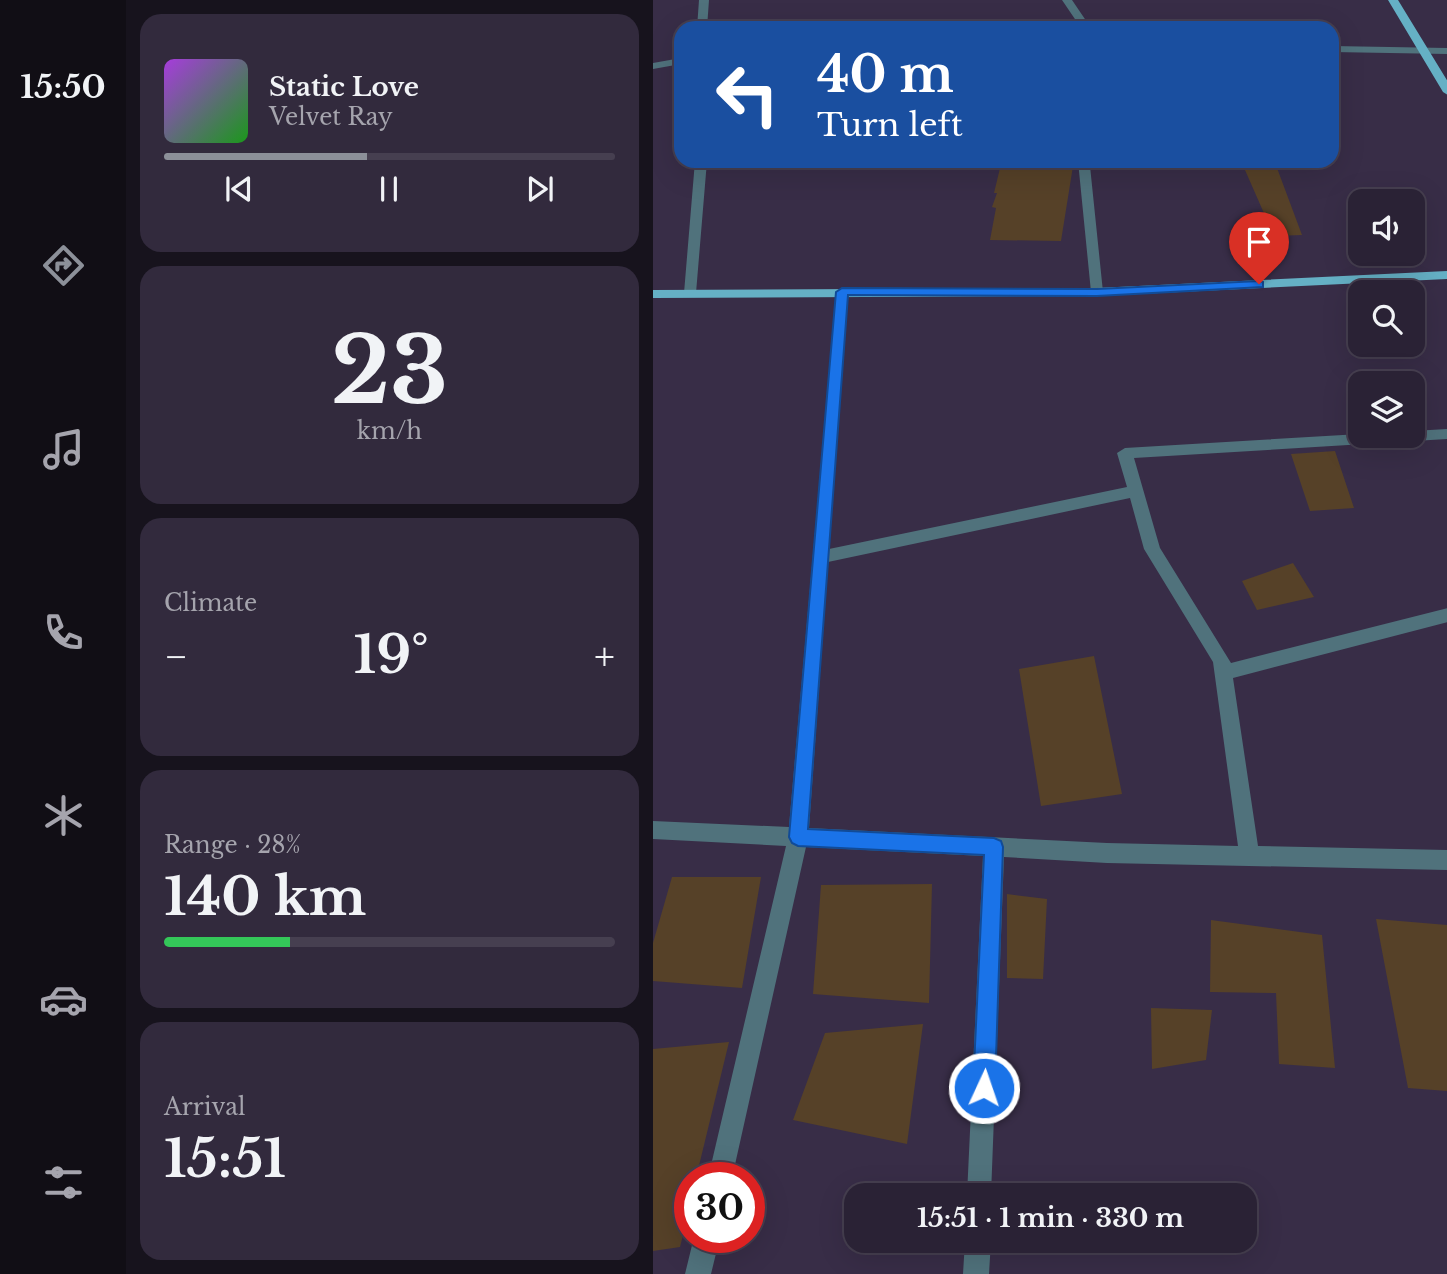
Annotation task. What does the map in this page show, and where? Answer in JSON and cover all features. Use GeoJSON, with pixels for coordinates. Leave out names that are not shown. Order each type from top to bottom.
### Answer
{"type":"FeatureCollection","features":[{"type":"Feature","properties":{"kind":"main road"},"geometry":{"type":"LineString","coordinates":[[1393,0],[1447,92]]}},
{"type":"Feature","properties":{"kind":"main road"},"geometry":{"type":"LineString","coordinates":[[653,293],[1097,292],[1447,275]]}},
{"type":"Feature","properties":{"kind":"street"},"geometry":{"type":"LineString","coordinates":[[702,21],[704,0]]}},
{"type":"Feature","properties":{"kind":"street"},"geometry":{"type":"LineString","coordinates":[[1067,0],[1081,21]]}},
{"type":"Feature","properties":{"kind":"street"},"geometry":{"type":"LineString","coordinates":[[1339,48],[1447,51]]}},
{"type":"Feature","properties":{"kind":"street"},"geometry":{"type":"LineString","coordinates":[[653,66],[674,62]]}},
{"type":"Feature","properties":{"kind":"street"},"geometry":{"type":"LineString","coordinates":[[690,293],[700,168]]}},
{"type":"Feature","properties":{"kind":"street"},"geometry":{"type":"LineString","coordinates":[[1085,168],[1097,292]]}},
{"type":"Feature","properties":{"kind":"street"},"geometry":{"type":"LineString","coordinates":[[725,1162],[798,837],[842,292]]}},
{"type":"Feature","properties":{"kind":"street"},"geometry":{"type":"LineString","coordinates":[[1249,855],[1222,661],[1152,549],[1125,453],[1447,434]]}},
{"type":"Feature","properties":{"kind":"street"},"geometry":{"type":"LineString","coordinates":[[822,556],[1135,491]]}},
{"type":"Feature","properties":{"kind":"street"},"geometry":{"type":"LineString","coordinates":[[1224,673],[1447,615]]}},
{"type":"Feature","properties":{"kind":"street"},"geometry":{"type":"LineString","coordinates":[[653,830],[1107,853],[1447,860]]}},
{"type":"Feature","properties":{"kind":"street"},"geometry":{"type":"LineString","coordinates":[[980,1183],[994,847]]}},
{"type":"Feature","properties":{"kind":"street"},"geometry":{"type":"LineString","coordinates":[[699,1274],[704,1253]]}},
{"type":"Feature","properties":{"kind":"street"},"geometry":{"type":"LineString","coordinates":[[976,1274],[977,1253]]}},
{"type":"Feature","properties":{"kind":"building"},"geometry":{"type":"Polygon","coordinates":[[[1000,168],[1073,168],[1061,241],[990,240],[996,208],[992,207],[997,193],[994,193],[1000,168]]]}},
{"type":"Feature","properties":{"kind":"building"},"geometry":{"type":"Polygon","coordinates":[[[1277,168],[1302,235],[1274,236],[1245,170],[1277,168]]]}},
{"type":"Feature","properties":{"kind":"building"},"geometry":{"type":"Polygon","coordinates":[[[1335,451],[1354,508],[1310,511],[1291,454],[1335,451]]]}},
{"type":"Feature","properties":{"kind":"building"},"geometry":{"type":"Polygon","coordinates":[[[1293,563],[1314,597],[1257,610],[1242,581],[1293,563]]]}},
{"type":"Feature","properties":{"kind":"building"},"geometry":{"type":"Polygon","coordinates":[[[1094,656],[1122,794],[1041,806],[1019,669],[1094,656]]]}},
{"type":"Feature","properties":{"kind":"building"},"geometry":{"type":"Polygon","coordinates":[[[672,877],[761,877],[742,988],[653,981],[653,943],[672,877]]]}},
{"type":"Feature","properties":{"kind":"building"},"geometry":{"type":"Polygon","coordinates":[[[932,884],[929,1003],[813,994],[821,885],[932,884]]]}},
{"type":"Feature","properties":{"kind":"building"},"geometry":{"type":"Polygon","coordinates":[[[1007,894],[1047,899],[1043,979],[1007,978],[1007,894]]]}},
{"type":"Feature","properties":{"kind":"building"},"geometry":{"type":"Polygon","coordinates":[[[1376,919],[1448,925],[1448,1091],[1408,1088],[1376,919]]]}},
{"type":"Feature","properties":{"kind":"building"},"geometry":{"type":"Polygon","coordinates":[[[1211,920],[1322,935],[1335,1068],[1279,1064],[1276,993],[1210,992],[1211,920]]]}},
{"type":"Feature","properties":{"kind":"building"},"geometry":{"type":"Polygon","coordinates":[[[1151,1008],[1212,1010],[1206,1060],[1152,1069],[1151,1008]]]}},
{"type":"Feature","properties":{"kind":"building"},"geometry":{"type":"Polygon","coordinates":[[[923,1024],[907,1144],[793,1120],[825,1033],[923,1024]]]}},
{"type":"Feature","properties":{"kind":"building"},"geometry":{"type":"Polygon","coordinates":[[[729,1042],[700,1162],[674,1162],[674,1248],[653,1251],[653,1049],[729,1042]]]}},
{"type":"Feature","properties":{"kind":"route"},"geometry":{"type":"LineString","coordinates":[[984,1088],[994,847],[798,837],[842,292],[1097,292],[1259,284]]}}]}
